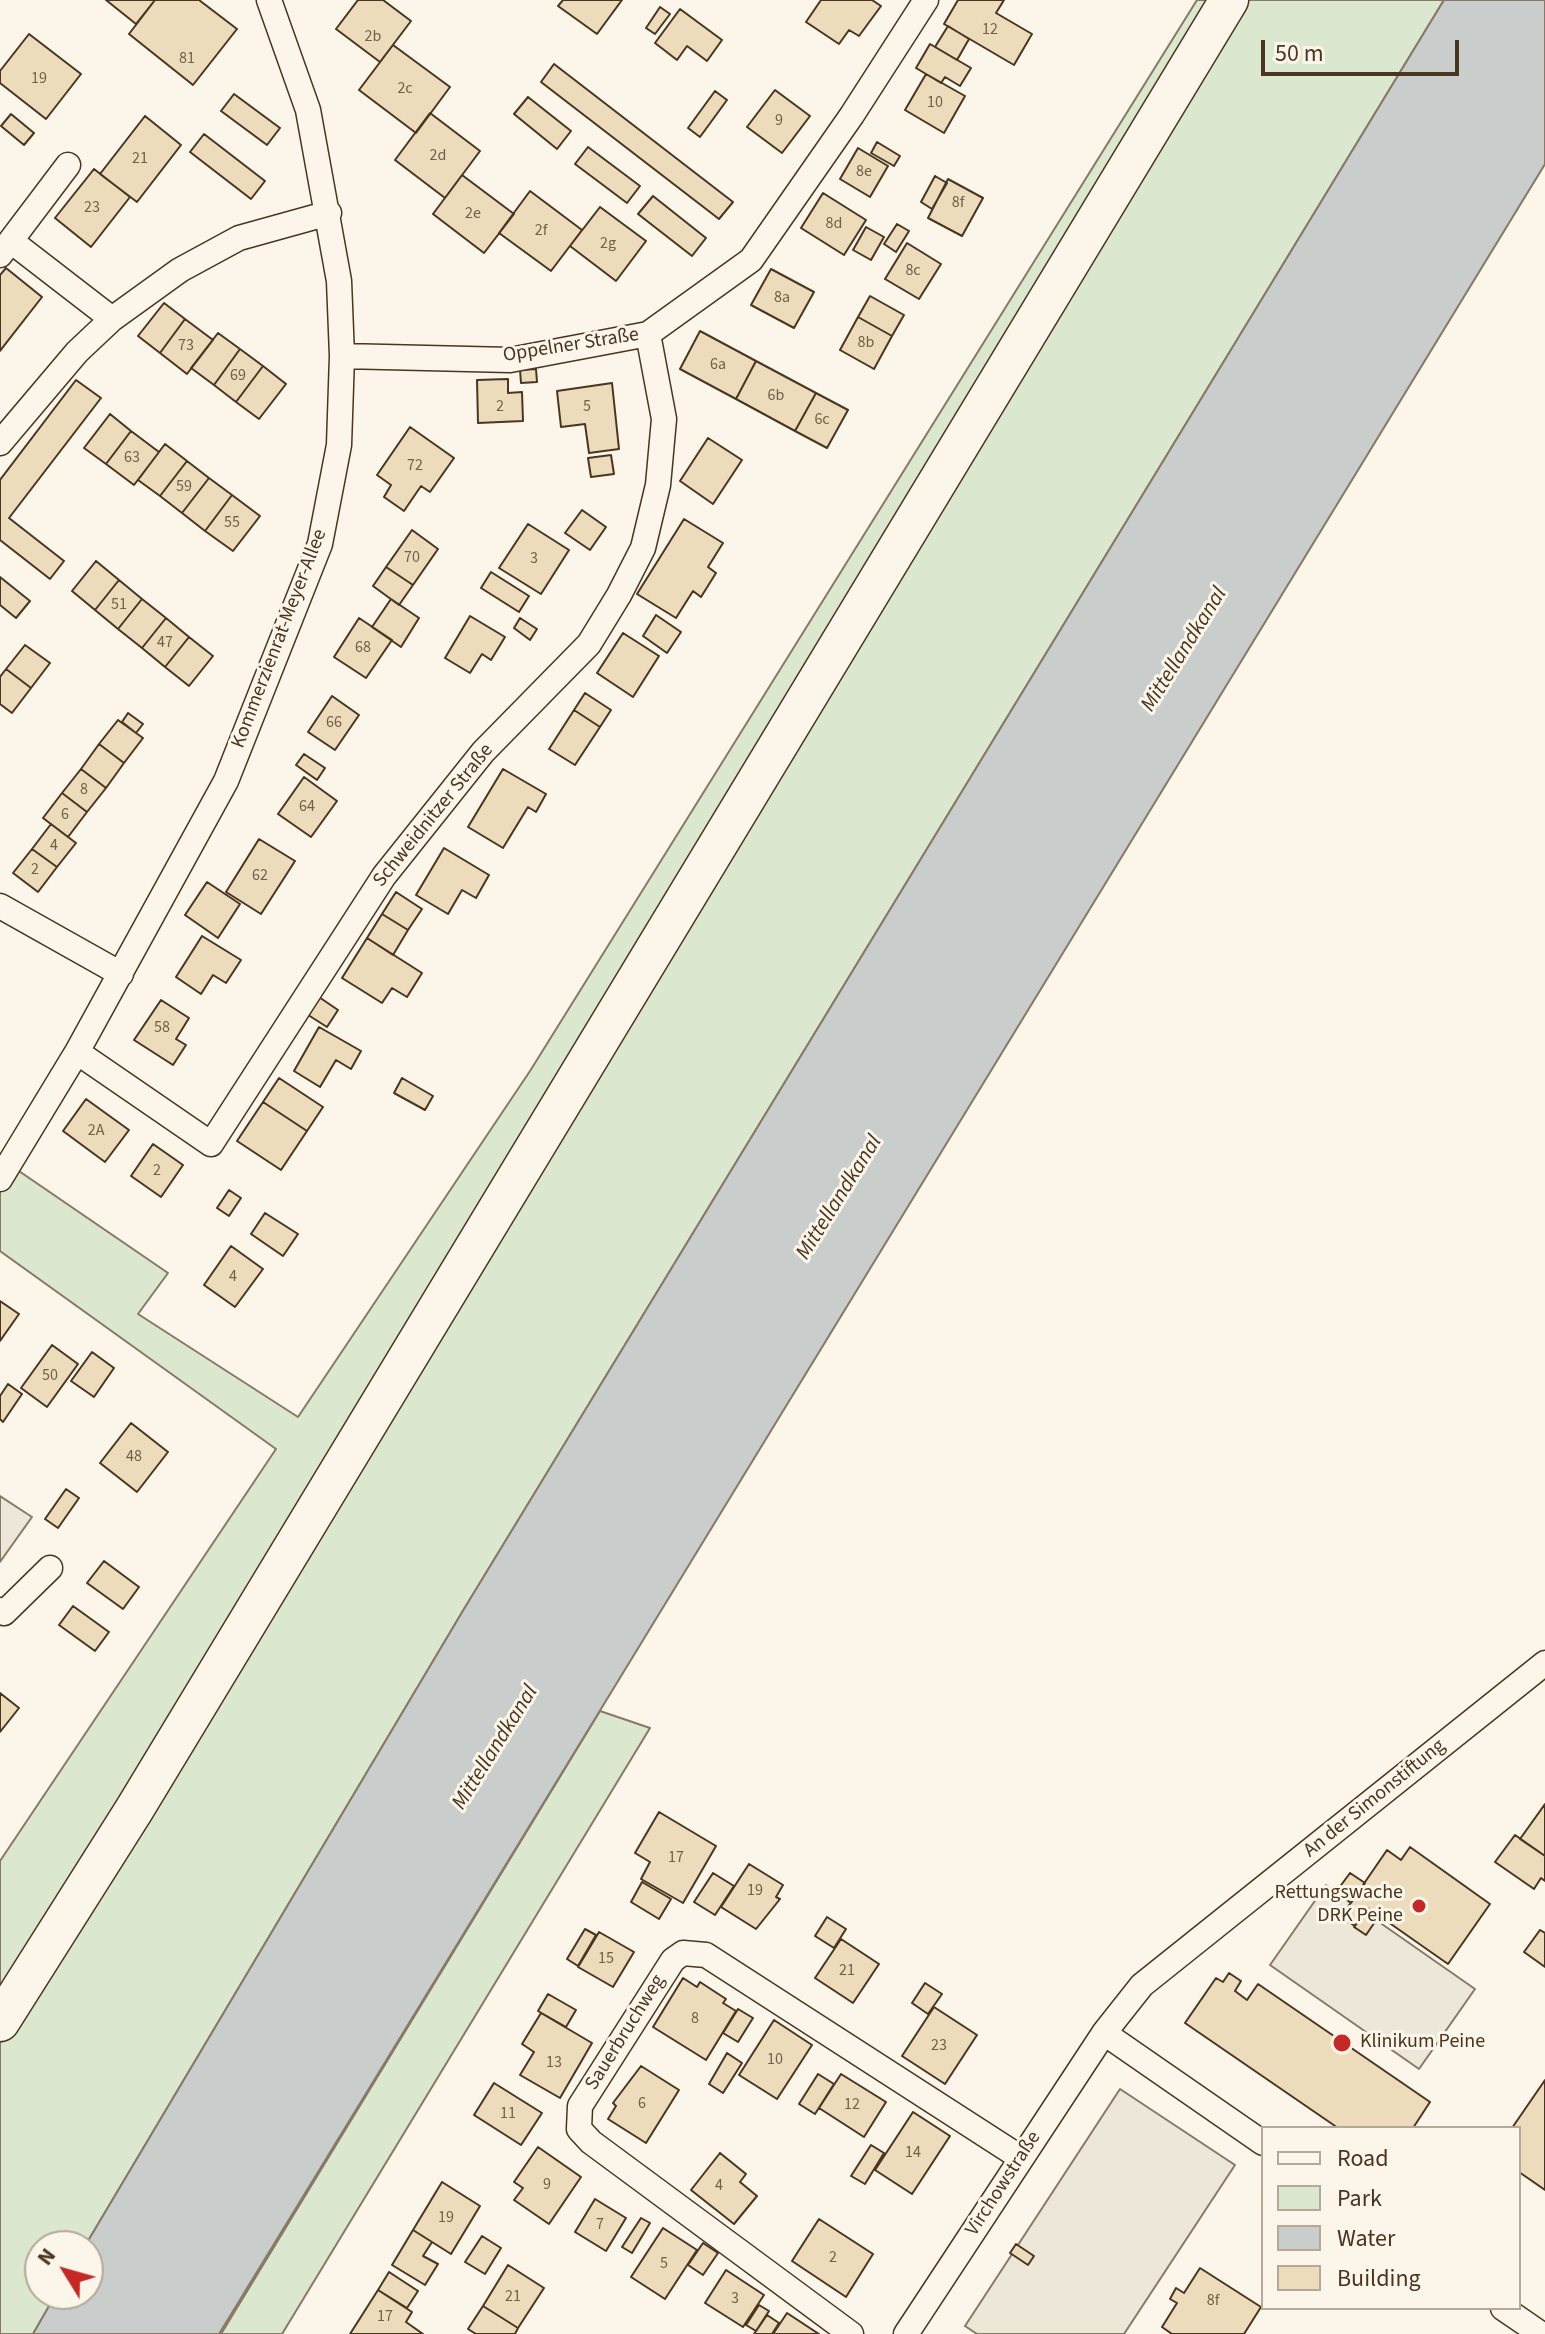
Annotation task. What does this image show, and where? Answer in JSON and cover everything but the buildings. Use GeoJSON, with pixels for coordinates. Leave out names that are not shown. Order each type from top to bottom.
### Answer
{"type":"FeatureCollection","features":[{"type":"Feature","properties":{"kind":"main road"},"geometry":{"type":"LineString","coordinates":[[0,2022],[134,1810],[1229,0]]}},
{"type":"Feature","properties":{"kind":"street","name":"Kommerzienrat-Meyer-Allee"},"geometry":{"type":"LineString","coordinates":[[0,1179],[77,1052],[226,781],[320,544],[339,445],[342,356],[339,281],[308,110],[269,0]]}},
{"type":"Feature","properties":{"kind":"street","name":"Oppelner Straße"},"geometry":{"type":"LineString","coordinates":[[342,356],[510,360],[648,334],[751,260],[844,127],[926,0]]}},
{"type":"Feature","properties":{"kind":"street"},"geometry":{"type":"LineString","coordinates":[[68,165],[5,248],[112,319]]}},
{"type":"Feature","properties":{"kind":"street"},"geometry":{"type":"LineString","coordinates":[[0,443],[77,352],[112,319],[180,270],[239,238],[329,213]]}},
{"type":"Feature","properties":{"kind":"street","name":"Schweidnitzer Straße"},"geometry":{"type":"LineString","coordinates":[[77,1052],[211,1144],[384,876],[483,752],[589,644],[619,595],[643,548],[658,485],[664,419],[648,334]]}},
{"type":"Feature","properties":{"kind":"street"},"geometry":{"type":"LineString","coordinates":[[0,906],[121,974]]}},
{"type":"Feature","properties":{"kind":"street"},"geometry":{"type":"LineString","coordinates":[[0,1610],[4,1613],[50,1568]]}},
{"type":"Feature","properties":{"kind":"street","name":"An der Simonstiftung"},"geometry":{"type":"LineString","coordinates":[[1104,2033],[1142,1985],[1545,1663]]}},
{"type":"Feature","properties":{"kind":"street","name":"Sauerbruchweg"},"geometry":{"type":"LineString","coordinates":[[851,2334],[591,2142],[579,2129],[580,2106],[673,1960],[683,1953],[706,1955],[1021,2158]]}},
{"type":"Feature","properties":{"kind":"street"},"geometry":{"type":"LineString","coordinates":[[1104,2033],[1261,2142]]}},
{"type":"Feature","properties":{"kind":"street","name":"Virchowstraße"},"geometry":{"type":"LineString","coordinates":[[906,2334],[1104,2033]]}},
{"type":"Feature","properties":{"kind":"street"},"geometry":{"type":"LineString","coordinates":[[1506,2310],[1541,2334]]}},
{"type":"Feature","properties":{"kind":"green space"},"geometry":{"type":"Polygon","coordinates":[[[1197,0],[1444,0],[464,1609],[95,2230],[24,2230],[24,2310],[47,2310],[33,2334],[0,2334],[0,1861],[276,1449],[0,1251],[0,1158],[168,1273],[138,1314],[298,1417],[530,1071],[1197,0]]]}},
{"type":"Feature","properties":{"kind":"green space"},"geometry":{"type":"Polygon","coordinates":[[[600,1711],[650,1728],[282,2334],[221,2334],[600,1711]]]}},
{"type":"Feature","properties":{"kind":"shaded area"},"geometry":{"type":"Polygon","coordinates":[[[0,1496],[32,1517],[0,1562],[0,1496]]]}},
{"type":"Feature","properties":{"kind":"shaded area"},"geometry":{"type":"Polygon","coordinates":[[[1326,1885],[1475,1989],[1419,2069],[1270,1965],[1326,1885]]]}},
{"type":"Feature","properties":{"kind":"shaded area"},"geometry":{"type":"Polygon","coordinates":[[[1120,2089],[1235,2165],[1124,2334],[977,2334],[965,2326],[1120,2089]]]}},
{"type":"Feature","properties":{"kind":"water","name":"Mittellandkanal"},"geometry":{"type":"Polygon","coordinates":[[[1444,0],[1545,0],[1545,164],[219,2334],[33,2334],[47,2310],[104,2310],[104,2230],[95,2230],[464,1609],[1444,0]]]}},
{"type":"Feature","properties":{"kind":"place","name":"Rettungswache DRK Peine"},"geometry":{"type":"Point","coordinates":[1419,1906]}},
{"type":"Feature","properties":{"kind":"place","name":"Klinikum Peine"},"geometry":{"type":"Point","coordinates":[1342,2043]}}]}
